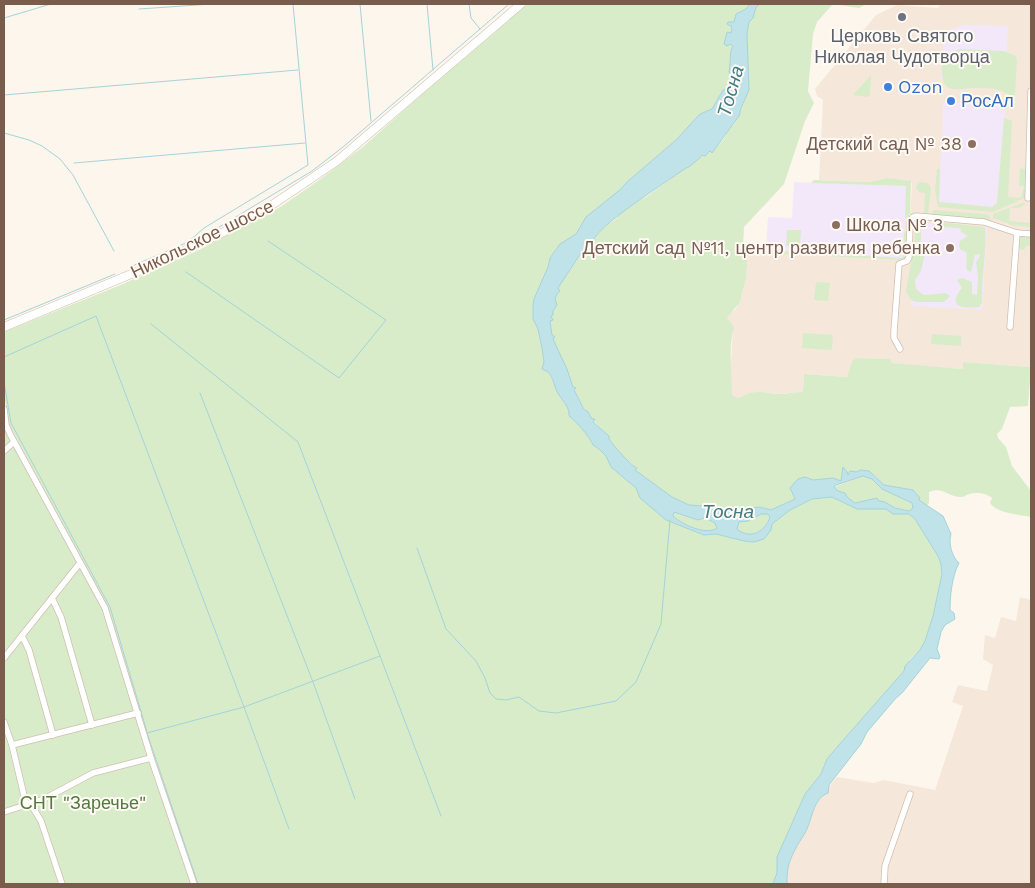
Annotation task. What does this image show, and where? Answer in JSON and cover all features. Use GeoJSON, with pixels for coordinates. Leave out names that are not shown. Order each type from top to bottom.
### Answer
{"type":"FeatureCollection","features":[{"type":"Feature","properties":{"kind":"main road","name":"Никольское шоссе"},"geometry":{"type":"LineString","coordinates":[[4,327],[160,262],[220,234],[272,205],[337,160],[520,4]]}},
{"type":"Feature","properties":{"kind":"street"},"geometry":{"type":"LineString","coordinates":[[1028,198],[1031,91]]}},
{"type":"Feature","properties":{"kind":"street"},"geometry":{"type":"LineString","coordinates":[[900,349],[894,338],[899,264],[907,261],[909,256],[910,222],[912,217],[984,222],[1017,233],[1031,234]]}},
{"type":"Feature","properties":{"kind":"street"},"geometry":{"type":"LineString","coordinates":[[1010,327],[1017,233]]}},
{"type":"Feature","properties":{"kind":"street"},"geometry":{"type":"LineString","coordinates":[[4,409],[6,425],[14,442],[105,608],[151,758],[194,884]]}},
{"type":"Feature","properties":{"kind":"street"},"geometry":{"type":"LineString","coordinates":[[4,451],[14,442]]}},
{"type":"Feature","properties":{"kind":"street"},"geometry":{"type":"LineString","coordinates":[[4,658],[80,563]]}},
{"type":"Feature","properties":{"kind":"street"},"geometry":{"type":"LineString","coordinates":[[52,598],[61,617],[92,725]]}},
{"type":"Feature","properties":{"kind":"street"},"geometry":{"type":"LineString","coordinates":[[22,636],[29,650],[53,735]]}},
{"type":"Feature","properties":{"kind":"street"},"geometry":{"type":"LineString","coordinates":[[12,745],[138,712]]}},
{"type":"Feature","properties":{"kind":"street"},"geometry":{"type":"LineString","coordinates":[[4,722],[28,804],[41,821],[62,884]]}},
{"type":"Feature","properties":{"kind":"street"},"geometry":{"type":"LineString","coordinates":[[4,812],[44,799],[94,773],[151,758]]}},
{"type":"Feature","properties":{"kind":"street"},"geometry":{"type":"LineString","coordinates":[[884,884],[885,866],[910,794]]}},
{"type":"Feature","properties":{"kind":"shaded area"},"geometry":{"type":"Polygon","coordinates":[[[941,4],[1031,4],[1031,367],[963,362],[963,369],[904,365],[892,363],[890,359],[856,358],[852,361],[847,377],[804,374],[803,392],[778,394],[762,392],[750,393],[740,398],[734,397],[730,380],[733,330],[727,318],[735,310],[741,299],[746,279],[747,251],[904,260],[905,218],[910,216],[912,183],[887,178],[869,182],[819,180],[823,100],[817,96],[815,89],[876,15],[897,5],[938,8],[941,4]]]}},
{"type":"Feature","properties":{"kind":"shaded area"},"geometry":{"type":"Polygon","coordinates":[[[963,25],[1008,26],[1005,84],[941,80],[944,32],[963,25]]]}},
{"type":"Feature","properties":{"kind":"shaded area","name":"Детский сад № 38"},"geometry":{"type":"Polygon","coordinates":[[[943,102],[1006,104],[997,203],[992,207],[939,202],[943,102]]]}},
{"type":"Feature","properties":{"kind":"shaded area","name":"Школа № 3"},"geometry":{"type":"Polygon","coordinates":[[[794,182],[907,186],[903,258],[766,250],[768,217],[792,218],[794,182]]]}},
{"type":"Feature","properties":{"kind":"shaded area","name":"Детский сад №11, центр развития ребенка"},"geometry":{"type":"Polygon","coordinates":[[[917,223],[987,227],[982,310],[911,306],[917,223]]]}},
{"type":"Feature","properties":{"kind":"shaded area"},"geometry":{"type":"Polygon","coordinates":[[[1020,597],[1031,600],[1031,884],[787,884],[788,868],[796,846],[805,832],[809,819],[821,797],[837,777],[873,783],[884,780],[935,790],[963,706],[952,702],[958,685],[987,691],[993,665],[983,659],[985,635],[995,638],[1001,617],[1016,621],[1020,597]]]}},
{"type":"Feature","properties":{"kind":"green space"},"geometry":{"type":"Polygon","coordinates":[[[527,4],[738,4],[739,6],[740,4],[750,4],[746,9],[736,14],[734,23],[728,24],[732,27],[731,33],[726,35],[725,42],[733,46],[729,72],[732,77],[729,87],[723,90],[712,109],[700,114],[676,140],[580,226],[576,234],[556,249],[550,258],[533,319],[538,329],[546,370],[567,407],[569,416],[583,429],[593,445],[606,456],[611,467],[636,488],[666,520],[704,535],[716,534],[754,542],[790,510],[812,499],[832,497],[857,508],[886,509],[893,514],[909,514],[915,519],[941,564],[942,574],[933,616],[925,641],[920,650],[910,659],[904,671],[827,759],[821,774],[805,794],[777,857],[777,873],[773,884],[195,884],[107,607],[9,424],[4,395],[4,332],[123,284],[199,250],[282,206],[364,146],[459,61],[527,4]]]}},
{"type":"Feature","properties":{"kind":"green space"},"geometry":{"type":"Polygon","coordinates":[[[760,4],[833,4],[817,22],[813,34],[808,91],[814,103],[805,121],[784,184],[744,227],[743,246],[748,255],[746,279],[740,302],[727,318],[734,327],[731,352],[732,395],[739,398],[754,392],[779,394],[803,392],[804,374],[847,377],[852,361],[856,358],[890,359],[892,363],[963,369],[963,362],[1031,367],[1028,406],[1010,407],[1002,429],[997,434],[1006,447],[1012,466],[1031,491],[1031,517],[998,509],[990,503],[992,498],[981,493],[956,497],[934,490],[929,492],[929,503],[926,506],[918,499],[920,498],[913,490],[884,485],[874,475],[861,470],[847,475],[843,468],[841,481],[833,478],[813,480],[805,477],[791,492],[795,499],[771,510],[759,507],[746,509],[731,507],[727,510],[707,509],[689,505],[672,497],[635,470],[637,468],[620,454],[609,439],[609,436],[593,421],[577,397],[567,369],[552,339],[549,325],[562,279],[564,279],[583,250],[602,229],[617,218],[620,212],[647,196],[689,167],[697,159],[714,150],[723,140],[735,123],[749,90],[747,33],[749,22],[753,18],[756,7],[760,4]]]}},
{"type":"Feature","properties":{"kind":"green space"},"geometry":{"type":"Polygon","coordinates":[[[833,4],[866,4],[859,8],[833,4]]]}},
{"type":"Feature","properties":{"kind":"green space"},"geometry":{"type":"Polygon","coordinates":[[[960,49],[1003,51],[1016,56],[1015,95],[993,89],[955,89],[946,86],[943,81],[942,65],[938,62],[938,59],[943,55],[960,60],[968,57],[986,65],[989,65],[991,62],[991,57],[981,53],[962,54],[956,57],[954,51],[960,49]]]}},
{"type":"Feature","properties":{"kind":"green space"},"geometry":{"type":"Polygon","coordinates":[[[871,75],[870,95],[867,97],[853,95],[871,75]]]}},
{"type":"Feature","properties":{"kind":"green space"},"geometry":{"type":"Polygon","coordinates":[[[1004,118],[1012,121],[1008,197],[1021,198],[1023,189],[1027,188],[1026,197],[993,212],[938,207],[935,190],[937,169],[940,169],[939,202],[992,207],[997,203],[1004,118]]]}},
{"type":"Feature","properties":{"kind":"green space"},"geometry":{"type":"Polygon","coordinates":[[[1020,168],[1028,170],[1027,187],[1019,186],[1020,168]]]}},
{"type":"Feature","properties":{"kind":"green space"},"geometry":{"type":"Polygon","coordinates":[[[887,178],[911,181],[910,213],[908,218],[905,218],[906,186],[811,183],[814,180],[869,182],[887,178]]]}},
{"type":"Feature","properties":{"kind":"green space"},"geometry":{"type":"Polygon","coordinates":[[[920,182],[928,183],[931,188],[928,214],[924,213],[925,193],[919,192],[916,188],[920,182]]]}},
{"type":"Feature","properties":{"kind":"green space"},"geometry":{"type":"Polygon","coordinates":[[[1025,202],[1019,208],[1010,208],[1009,221],[1031,223],[1031,227],[1012,225],[993,218],[993,214],[1025,202]]]}},
{"type":"Feature","properties":{"kind":"green space"},"geometry":{"type":"Polygon","coordinates":[[[933,210],[986,214],[989,215],[991,221],[934,215],[932,214],[933,210]]]}},
{"type":"Feature","properties":{"kind":"green space"},"geometry":{"type":"Polygon","coordinates":[[[919,220],[921,222],[921,240],[918,250],[919,254],[922,250],[925,253],[921,271],[915,280],[916,289],[924,295],[946,293],[950,296],[944,302],[916,302],[911,300],[906,292],[914,248],[914,221],[919,220]]]}},
{"type":"Feature","properties":{"kind":"green space"},"geometry":{"type":"Polygon","coordinates":[[[934,223],[985,227],[982,303],[979,307],[962,307],[956,303],[956,299],[957,294],[962,288],[957,280],[962,278],[972,282],[972,294],[977,295],[978,276],[976,262],[980,254],[975,255],[971,272],[967,270],[966,252],[961,250],[959,246],[960,241],[968,236],[961,232],[960,228],[936,227],[934,223]]]}},
{"type":"Feature","properties":{"kind":"green space"},"geometry":{"type":"Polygon","coordinates":[[[787,230],[801,230],[800,247],[786,246],[787,230]]]}},
{"type":"Feature","properties":{"kind":"green space"},"geometry":{"type":"Polygon","coordinates":[[[904,232],[908,233],[907,258],[902,260],[766,253],[766,250],[903,258],[904,232]]]}},
{"type":"Feature","properties":{"kind":"green space"},"geometry":{"type":"Polygon","coordinates":[[[1021,236],[1031,236],[1031,245],[1026,246],[1024,250],[1019,249],[1018,245],[1021,236]]]}},
{"type":"Feature","properties":{"kind":"green space"},"geometry":{"type":"Polygon","coordinates":[[[816,282],[830,283],[828,301],[814,300],[816,282]]]}},
{"type":"Feature","properties":{"kind":"green space"},"geometry":{"type":"Polygon","coordinates":[[[803,333],[833,335],[832,350],[802,348],[803,333]]]}},
{"type":"Feature","properties":{"kind":"green space"},"geometry":{"type":"Polygon","coordinates":[[[932,334],[961,336],[961,346],[931,344],[932,334]]]}},
{"type":"Feature","properties":{"kind":"green space","name":"СНТ \"Заречье\""},"geometry":{"type":"Polygon","coordinates":[[[4,409],[6,425],[105,608],[194,884],[4,884],[4,409]]]}},
{"type":"Feature","properties":{"kind":"green space"},"geometry":{"type":"Polygon","coordinates":[[[863,476],[872,479],[882,489],[912,503],[913,508],[909,511],[875,500],[855,503],[845,493],[838,491],[834,487],[863,476]]]}},
{"type":"Feature","properties":{"kind":"green space"},"geometry":{"type":"Polygon","coordinates":[[[674,512],[698,520],[705,518],[715,523],[717,528],[707,531],[694,528],[673,516],[674,512]]]}},
{"type":"Feature","properties":{"kind":"green space"},"geometry":{"type":"Polygon","coordinates":[[[761,514],[768,514],[770,517],[764,527],[756,533],[746,534],[736,529],[737,523],[748,521],[761,514]]]}},
{"type":"Feature","properties":{"kind":"water","name":"Тосна"},"geometry":{"type":"Polygon","coordinates":[[[750,4],[760,4],[756,7],[753,18],[749,22],[747,33],[749,90],[739,116],[712,153],[710,151],[705,156],[703,155],[689,167],[635,203],[607,225],[590,242],[558,288],[560,291],[555,299],[557,305],[551,316],[553,320],[550,321],[552,335],[555,337],[553,339],[573,387],[576,388],[574,390],[584,409],[592,419],[595,419],[593,422],[609,436],[609,439],[618,450],[637,468],[635,470],[672,497],[689,505],[703,506],[707,509],[727,510],[731,507],[746,509],[759,507],[771,510],[795,499],[790,488],[798,479],[805,477],[813,480],[833,478],[841,481],[843,467],[848,475],[850,471],[869,471],[884,485],[913,490],[920,498],[919,500],[943,516],[951,534],[951,550],[959,563],[953,580],[950,599],[950,610],[954,613],[955,619],[945,625],[941,632],[937,649],[940,657],[939,659],[930,658],[867,732],[861,744],[829,785],[828,793],[816,805],[805,833],[791,859],[787,884],[773,884],[777,873],[777,857],[805,794],[821,774],[827,759],[904,671],[905,666],[920,650],[925,641],[933,616],[942,574],[938,556],[915,519],[909,514],[893,514],[886,509],[857,509],[832,497],[812,499],[790,510],[772,524],[771,530],[764,539],[754,542],[716,534],[704,535],[666,520],[640,498],[636,488],[611,467],[606,456],[593,445],[582,429],[569,416],[567,407],[557,391],[551,376],[542,369],[544,362],[542,348],[538,329],[533,319],[534,299],[550,258],[560,244],[576,234],[586,217],[676,140],[700,114],[712,109],[723,90],[729,87],[732,77],[729,72],[733,46],[724,44],[727,32],[731,33],[732,27],[727,24],[728,22],[734,22],[736,14],[746,9],[750,4]],[[863,476],[834,487],[838,491],[845,493],[855,503],[877,498],[879,501],[895,508],[909,511],[913,508],[912,503],[882,489],[872,479],[863,476]],[[674,512],[673,516],[700,530],[707,531],[717,528],[715,523],[705,518],[698,520],[674,512]],[[761,514],[748,521],[739,522],[737,529],[747,534],[756,533],[765,527],[770,517],[768,514],[761,514]]]}},
{"type":"Feature","properties":{"kind":"waterway"},"geometry":{"type":"LineString","coordinates":[[4,18],[51,4]]}},
{"type":"Feature","properties":{"kind":"waterway"},"geometry":{"type":"LineString","coordinates":[[139,9],[212,4]]}},
{"type":"Feature","properties":{"kind":"waterway"},"geometry":{"type":"LineString","coordinates":[[130,267],[188,242],[204,228],[308,165],[293,4]]}},
{"type":"Feature","properties":{"kind":"waterway"},"geometry":{"type":"LineString","coordinates":[[360,4],[371,121]]}},
{"type":"Feature","properties":{"kind":"waterway"},"geometry":{"type":"LineString","coordinates":[[427,4],[433,70]]}},
{"type":"Feature","properties":{"kind":"waterway"},"geometry":{"type":"LineString","coordinates":[[469,4],[471,18],[480,29]]}},
{"type":"Feature","properties":{"kind":"waterway"},"geometry":{"type":"LineString","coordinates":[[219,227],[312,171],[343,147],[509,4]]}},
{"type":"Feature","properties":{"kind":"waterway"},"geometry":{"type":"LineString","coordinates":[[4,95],[298,70]]}},
{"type":"Feature","properties":{"kind":"waterway"},"geometry":{"type":"LineString","coordinates":[[4,133],[42,146],[60,159],[73,175],[114,251]]}},
{"type":"Feature","properties":{"kind":"waterway"},"geometry":{"type":"LineString","coordinates":[[74,163],[305,143]]}},
{"type":"Feature","properties":{"kind":"waterway"},"geometry":{"type":"LineString","coordinates":[[186,272],[339,378],[386,320],[268,241]]}},
{"type":"Feature","properties":{"kind":"waterway"},"geometry":{"type":"LineString","coordinates":[[4,320],[115,274]]}},
{"type":"Feature","properties":{"kind":"waterway"},"geometry":{"type":"LineString","coordinates":[[4,357],[96,316],[289,829]]}},
{"type":"Feature","properties":{"kind":"waterway"},"geometry":{"type":"LineString","coordinates":[[151,324],[298,442],[380,656],[244,707],[147,733],[198,884]]}},
{"type":"Feature","properties":{"kind":"waterway"},"geometry":{"type":"LineString","coordinates":[[4,382],[11,423],[110,607],[147,732]]}},
{"type":"Feature","properties":{"kind":"waterway"},"geometry":{"type":"LineString","coordinates":[[200,393],[313,682],[355,799]]}},
{"type":"Feature","properties":{"kind":"waterway"},"geometry":{"type":"LineString","coordinates":[[417,548],[446,629],[476,661],[490,693],[496,699],[506,700],[519,697],[539,711],[556,713],[616,701],[636,682],[661,624],[670,520]]}},
{"type":"Feature","properties":{"kind":"waterway"},"geometry":{"type":"LineString","coordinates":[[380,656],[441,816]]}},
{"type":"Feature","properties":{"kind":"place","name":"Церковь Святого Николая Чудотворца"},"geometry":{"type":"Point","coordinates":[902,17]}},
{"type":"Feature","properties":{"kind":"place","name":"Ozon"},"geometry":{"type":"Point","coordinates":[888,87]}},
{"type":"Feature","properties":{"kind":"place","name":"РосАл"},"geometry":{"type":"Point","coordinates":[951,101]}},
{"type":"Feature","properties":{"kind":"place","name":"Детский сад № 38"},"geometry":{"type":"Point","coordinates":[972,144]}},
{"type":"Feature","properties":{"kind":"place","name":"Школа № 3"},"geometry":{"type":"Point","coordinates":[836,225]}},
{"type":"Feature","properties":{"kind":"place","name":"Детский сад №11, центр развития ребенка"},"geometry":{"type":"Point","coordinates":[950,248]}}]}
